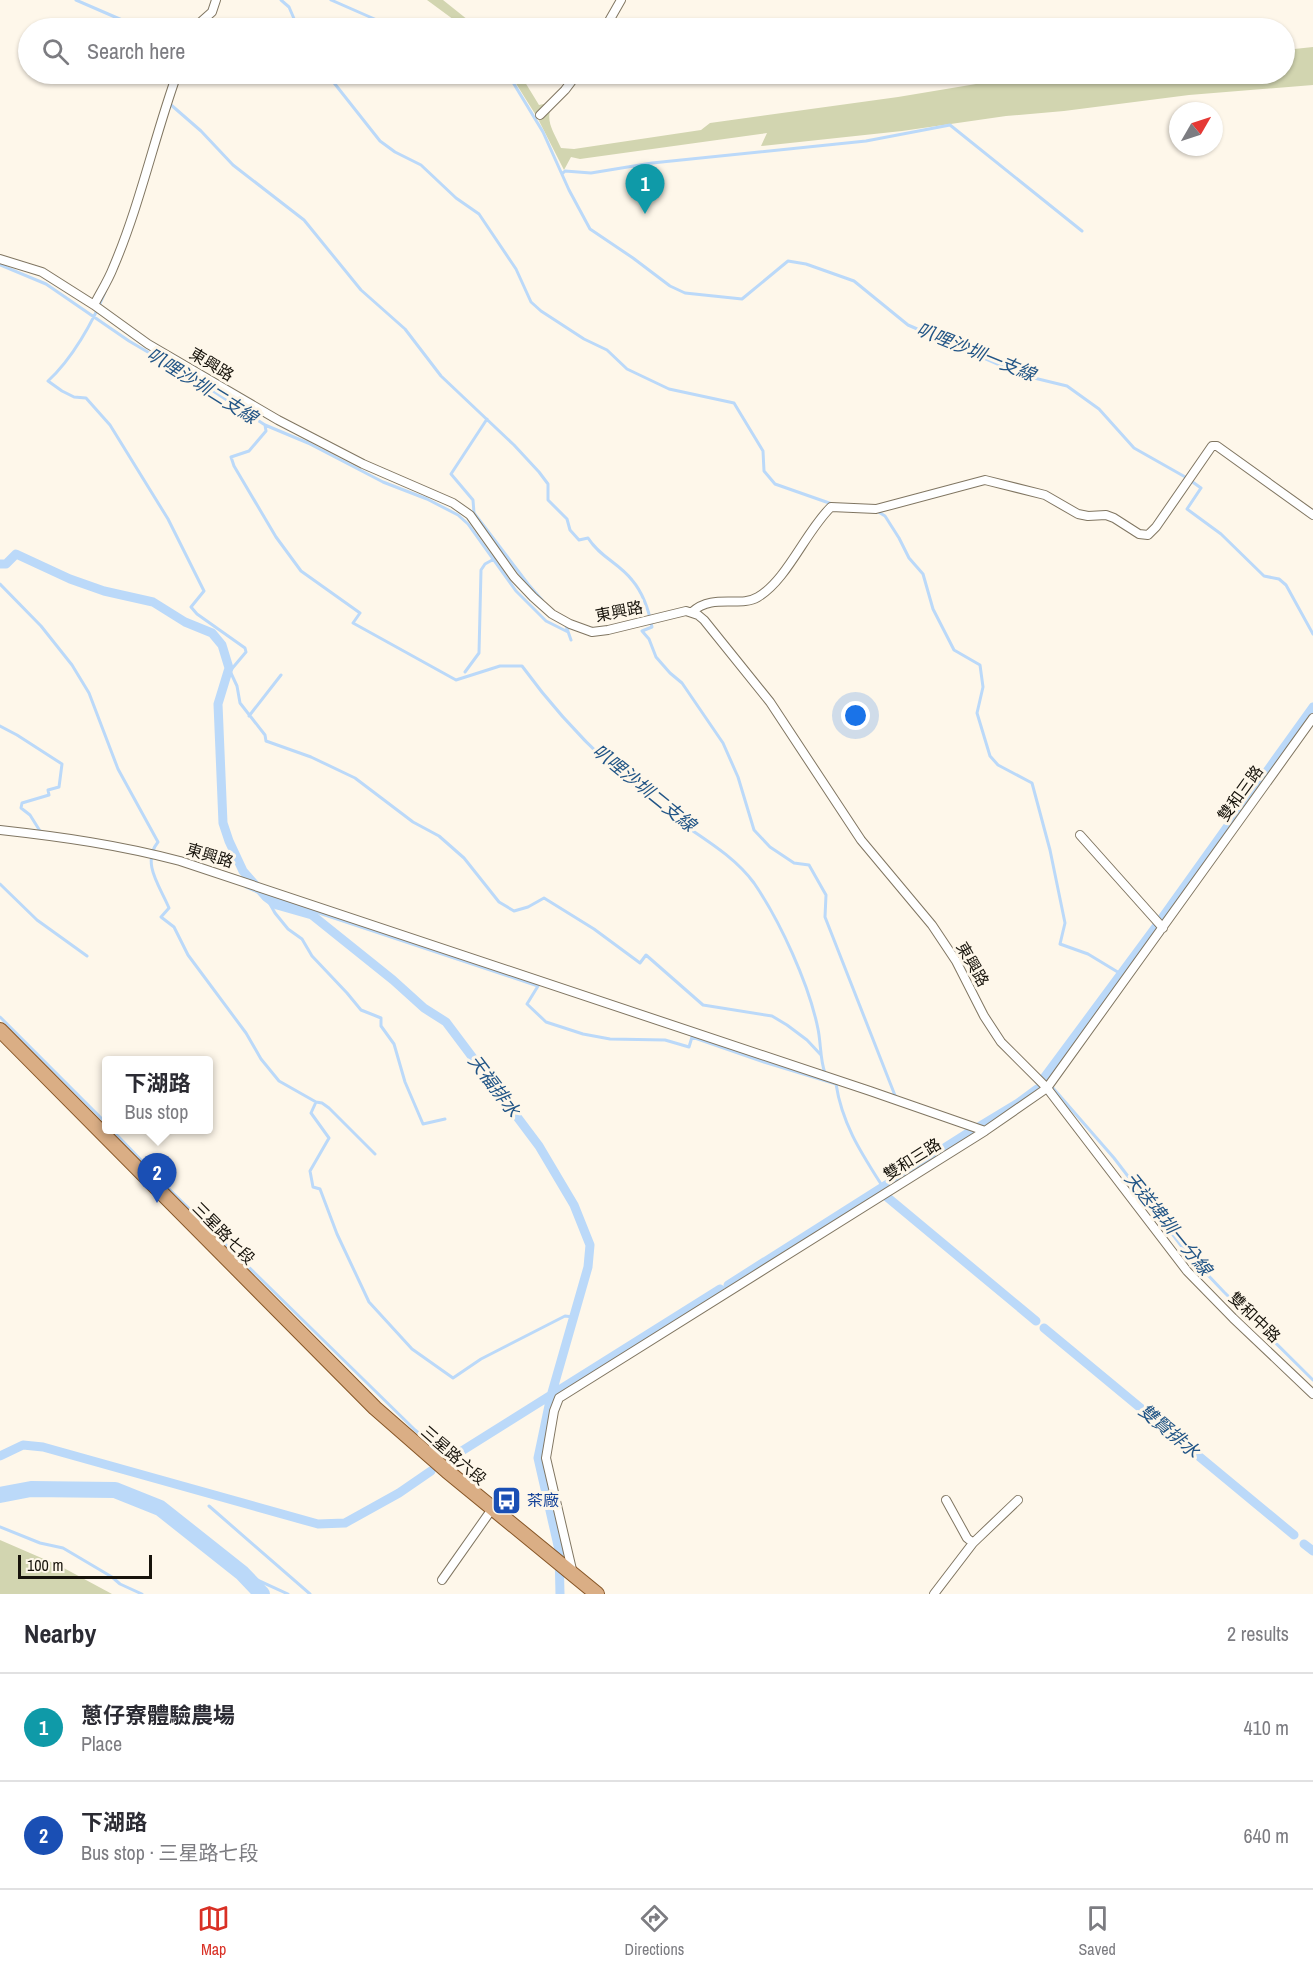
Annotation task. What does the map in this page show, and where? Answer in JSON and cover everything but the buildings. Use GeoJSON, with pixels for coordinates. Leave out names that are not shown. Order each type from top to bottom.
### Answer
{"type":"FeatureCollection","features":[{"type":"Feature","properties":{"kind":"main road","name":"三星路七段"},"geometry":{"type":"LineString","coordinates":[[0,1030],[102,1133]]}},
{"type":"Feature","properties":{"kind":"main road","name":"三星路七段"},"geometry":{"type":"LineString","coordinates":[[103,1134],[375,1408]]}},
{"type":"Feature","properties":{"kind":"main road","name":"三星路六段"},"geometry":{"type":"LineString","coordinates":[[375,1408],[439,1465],[597,1594]]}},
{"type":"Feature","properties":{"kind":"street"},"geometry":{"type":"LineString","coordinates":[[205,18],[212,12],[216,0]]}},
{"type":"Feature","properties":{"kind":"street"},"geometry":{"type":"LineString","coordinates":[[611,18],[621,0]]}},
{"type":"Feature","properties":{"kind":"street"},"geometry":{"type":"LineString","coordinates":[[94,306],[112,271],[133,218],[161,119],[173,84]]}},
{"type":"Feature","properties":{"kind":"street"},"geometry":{"type":"LineString","coordinates":[[540,115],[570,84]]}},
{"type":"Feature","properties":{"kind":"street","name":"東興路"},"geometry":{"type":"LineString","coordinates":[[0,259],[42,273],[148,344],[278,420],[363,464],[453,503],[470,515],[514,577],[533,597],[552,614],[570,624],[592,632],[609,630],[679,612],[692,612],[699,615],[712,627],[770,702],[861,840],[932,925],[956,962],[984,1016],[1001,1042],[1042,1084]]}},
{"type":"Feature","properties":{"kind":"street"},"geometry":{"type":"LineString","coordinates":[[692,612],[712,602],[748,600],[759,597],[780,575],[831,507],[876,509],[985,480],[1045,495],[1078,514],[1106,515],[1139,534],[1148,535],[1156,527],[1212,446],[1217,446],[1313,515]]}},
{"type":"Feature","properties":{"kind":"street","name":"雙和三路"},"geometry":{"type":"LineString","coordinates":[[573,1574],[546,1458],[554,1411],[559,1398],[985,1131],[1042,1084],[1313,718]]}},
{"type":"Feature","properties":{"kind":"street","name":"東興路"},"geometry":{"type":"LineString","coordinates":[[0,830],[69,837],[126,847],[180,861],[870,1090],[985,1131]]}},
{"type":"Feature","properties":{"kind":"street"},"geometry":{"type":"LineString","coordinates":[[1080,836],[1159,923]]}},
{"type":"Feature","properties":{"kind":"street","name":"雙和中路"},"geometry":{"type":"LineString","coordinates":[[1042,1084],[1187,1271],[1313,1394]]}},
{"type":"Feature","properties":{"kind":"street"},"geometry":{"type":"LineString","coordinates":[[946,1500],[973,1543]]}},
{"type":"Feature","properties":{"kind":"street"},"geometry":{"type":"LineString","coordinates":[[934,1594],[973,1543],[1018,1500]]}},
{"type":"Feature","properties":{"kind":"street"},"geometry":{"type":"LineString","coordinates":[[442,1580],[492,1509]]}},
{"type":"Feature","properties":{"kind":"green space"},"geometry":{"type":"Polygon","coordinates":[[[427,0],[443,0],[466,18],[451,18],[427,0]]]}},
{"type":"Feature","properties":{"kind":"green space"},"geometry":{"type":"Polygon","coordinates":[[[1313,47],[1313,85],[1189,95],[761,146],[767,133],[580,159],[571,157],[564,170],[537,117],[516,84],[526,84],[539,105],[553,102],[549,120],[553,131],[561,148],[574,149],[701,130],[710,123],[976,84],[1295,84],[1295,49],[1313,47]]]}},
{"type":"Feature","properties":{"kind":"green space"},"geometry":{"type":"Polygon","coordinates":[[[0,1540],[60,1566],[112,1594],[0,1594],[0,1540]]]}},
{"type":"Feature","properties":{"kind":"waterway"},"geometry":{"type":"LineString","coordinates":[[76,0],[117,18]]}},
{"type":"Feature","properties":{"kind":"waterway"},"geometry":{"type":"LineString","coordinates":[[281,0],[289,7],[294,18]]}},
{"type":"Feature","properties":{"kind":"waterway","name":"叭哩沙圳一支線"},"geometry":{"type":"LineString","coordinates":[[331,0],[372,18]]}},
{"type":"Feature","properties":{"kind":"waterway"},"geometry":{"type":"LineString","coordinates":[[335,84],[380,141],[395,152],[421,165],[456,198],[479,214],[516,269],[531,302],[541,311],[584,339],[607,350],[627,369],[669,389],[734,403],[763,451],[764,471],[775,484],[832,504]]}},
{"type":"Feature","properties":{"kind":"waterway","name":"叭哩沙圳一支線"},"geometry":{"type":"LineString","coordinates":[[514,84],[543,132],[569,190],[590,229],[670,286],[685,293],[742,299],[788,261],[806,264],[854,281],[908,325],[1016,372],[1067,386],[1099,409],[1134,448],[1201,488],[1187,509],[1221,534],[1264,576],[1279,579],[1286,585],[1313,634]]}},
{"type":"Feature","properties":{"kind":"waterway"},"geometry":{"type":"LineString","coordinates":[[170,104],[201,131],[233,165],[304,220],[361,290],[405,329],[441,376],[539,472],[548,484],[548,500],[567,519],[570,530],[579,540],[588,538],[636,585],[645,602],[652,627],[642,631],[649,639],[656,657],[682,683],[723,743],[738,777],[754,830],[770,847],[794,863],[809,865],[826,895],[825,917],[896,1098]]}},
{"type":"Feature","properties":{"kind":"waterway"},"geometry":{"type":"LineString","coordinates":[[563,173],[565,171],[591,173],[652,163],[866,141],[950,125],[1082,231]]}},
{"type":"Feature","properties":{"kind":"waterway"},"geometry":{"type":"LineString","coordinates":[[0,265],[46,284],[129,341],[204,385],[265,425],[308,443],[383,482],[427,499],[458,515],[468,524],[516,591],[546,621],[568,632]]}},
{"type":"Feature","properties":{"kind":"waterway"},"geometry":{"type":"LineString","coordinates":[[105,292],[81,340],[48,381],[74,397],[86,398],[110,425],[168,519],[204,591],[191,607],[197,614],[245,648],[246,652],[230,671],[237,686],[240,703],[265,735],[266,741],[311,757],[355,778],[413,822],[439,836],[464,858],[499,902],[514,911],[528,907],[544,898],[594,929],[640,963],[646,955],[703,1005],[772,1016],[807,1040],[821,1055]]}},
{"type":"Feature","properties":{"kind":"waterway"},"geometry":{"type":"LineString","coordinates":[[487,419],[451,474],[473,500],[474,513],[542,600]]}},
{"type":"Feature","properties":{"kind":"waterway","name":"叭哩沙圳二支線"},"geometry":{"type":"LineString","coordinates":[[265,425],[266,431],[249,451],[231,457],[234,466],[276,537],[301,571],[360,613],[353,623],[456,680],[500,666],[522,666],[571,726],[626,780],[724,853],[745,872],[774,916],[801,973],[814,1011],[825,1073]]}},
{"type":"Feature","properties":{"kind":"waterway"},"geometry":{"type":"LineString","coordinates":[[877,511],[885,516],[909,558],[923,574],[933,609],[954,650],[980,665],[983,687],[977,713],[990,756],[998,765],[1032,783],[1050,850],[1065,923],[1060,944],[1088,954],[1121,974]]}},
{"type":"Feature","properties":{"kind":"waterway","name":"天福排水"},"geometry":{"type":"LineString","coordinates":[[0,564],[6,564],[16,554],[70,579],[104,591],[153,602],[185,622],[212,633],[222,645],[229,668],[218,704],[223,823],[243,871],[266,897],[277,905],[312,915],[424,1008],[446,1022],[539,1146],[574,1205],[590,1245],[588,1267],[551,1396],[538,1458],[559,1550],[560,1594]]}},
{"type":"Feature","properties":{"kind":"waterway"},"geometry":{"type":"LineString","coordinates":[[465,672],[479,653],[481,570],[485,564],[494,559]]}},
{"type":"Feature","properties":{"kind":"waterway"},"geometry":{"type":"LineString","coordinates":[[0,584],[41,626],[72,665],[89,693],[118,769],[158,842],[153,850],[152,866],[169,908],[161,917],[174,927],[188,955],[279,1081],[316,1102],[311,1113],[329,1138],[310,1171],[313,1187],[320,1189],[337,1234],[369,1302],[412,1349],[453,1378],[481,1359],[565,1316],[573,1317]]}},
{"type":"Feature","properties":{"kind":"waterway"},"geometry":{"type":"LineString","coordinates":[[565,623],[571,640]]}},
{"type":"Feature","properties":{"kind":"waterway"},"geometry":{"type":"LineString","coordinates":[[249,716],[281,675]]}},
{"type":"Feature","properties":{"kind":"waterway"},"geometry":{"type":"LineString","coordinates":[[1162,918],[1313,707]]}},
{"type":"Feature","properties":{"kind":"waterway"},"geometry":{"type":"LineString","coordinates":[[0,726],[62,764],[59,787],[48,790],[49,795],[22,803],[21,808],[30,815],[43,832]]}},
{"type":"Feature","properties":{"kind":"waterway"},"geometry":{"type":"LineString","coordinates":[[0,884],[37,920],[87,956]]}},
{"type":"Feature","properties":{"kind":"waterway"},"geometry":{"type":"LineString","coordinates":[[246,887],[538,986],[527,1004],[546,1022],[583,1034],[610,1039],[665,1040],[689,1047],[692,1037],[836,1084],[847,1124],[881,1184]]}},
{"type":"Feature","properties":{"kind":"waterway"},"geometry":{"type":"LineString","coordinates":[[266,897],[288,929],[302,939],[312,956],[361,1010],[381,1018],[381,1026],[394,1044],[405,1082],[423,1124],[445,1119]]}},
{"type":"Feature","properties":{"kind":"waterway"},"geometry":{"type":"LineString","coordinates":[[1044,1078],[1158,924]]}},
{"type":"Feature","properties":{"kind":"waterway"},"geometry":{"type":"LineString","coordinates":[[0,1017],[102,1119]]}},
{"type":"Feature","properties":{"kind":"waterway","name":"天送埤圳一分線"},"geometry":{"type":"LineString","coordinates":[[1053,1088],[1114,1158],[1186,1252],[1313,1380]]}},
{"type":"Feature","properties":{"kind":"waterway"},"geometry":{"type":"LineString","coordinates":[[980,1126],[1037,1089]]}},
{"type":"Feature","properties":{"kind":"waterway"},"geometry":{"type":"LineString","coordinates":[[316,1102],[329,1108],[375,1154]]}},
{"type":"Feature","properties":{"kind":"waterway"},"geometry":{"type":"LineString","coordinates":[[728,1285],[971,1131]]}},
{"type":"Feature","properties":{"kind":"waterway"},"geometry":{"type":"LineString","coordinates":[[116,1134],[415,1430],[450,1458]]}},
{"type":"Feature","properties":{"kind":"waterway","name":"雙賢排水"},"geometry":{"type":"LineString","coordinates":[[887,1197],[1036,1321]]}},
{"type":"Feature","properties":{"kind":"waterway"},"geometry":{"type":"LineString","coordinates":[[449,1459],[720,1289]]}},
{"type":"Feature","properties":{"kind":"waterway","name":"雙賢排水"},"geometry":{"type":"LineString","coordinates":[[1044,1328],[1294,1535]]}},
{"type":"Feature","properties":{"kind":"waterway"},"geometry":{"type":"LineString","coordinates":[[0,1456],[23,1445],[43,1447],[318,1524],[345,1523],[399,1493],[431,1471]]}},
{"type":"Feature","properties":{"kind":"waterway"},"geometry":{"type":"LineString","coordinates":[[0,1495],[31,1489],[115,1490],[160,1508],[242,1573],[262,1594]]}},
{"type":"Feature","properties":{"kind":"waterway"},"geometry":{"type":"LineString","coordinates":[[209,1506],[310,1594]]}},
{"type":"Feature","properties":{"kind":"waterway"},"geometry":{"type":"LineString","coordinates":[[0,1527],[40,1543],[63,1548],[120,1584],[142,1594]]}},
{"type":"Feature","properties":{"kind":"waterway","name":"雙賢排水"},"geometry":{"type":"LineString","coordinates":[[1304,1544],[1313,1551]]}},
{"type":"Feature","properties":{"kind":"waterway"},"geometry":{"type":"LineString","coordinates":[[242,1573],[288,1594]]}},
{"type":"Feature","properties":{"kind":"place","name":"蔥仔寮體驗農場"},"geometry":{"type":"Point","coordinates":[645,214]}},
{"type":"Feature","properties":{"kind":"place","name":"下湖路"},"geometry":{"type":"Point","coordinates":[157,1203]}},
{"type":"Feature","properties":{"kind":"place","name":"茶廠"},"geometry":{"type":"Point","coordinates":[506,1500]}}]}
